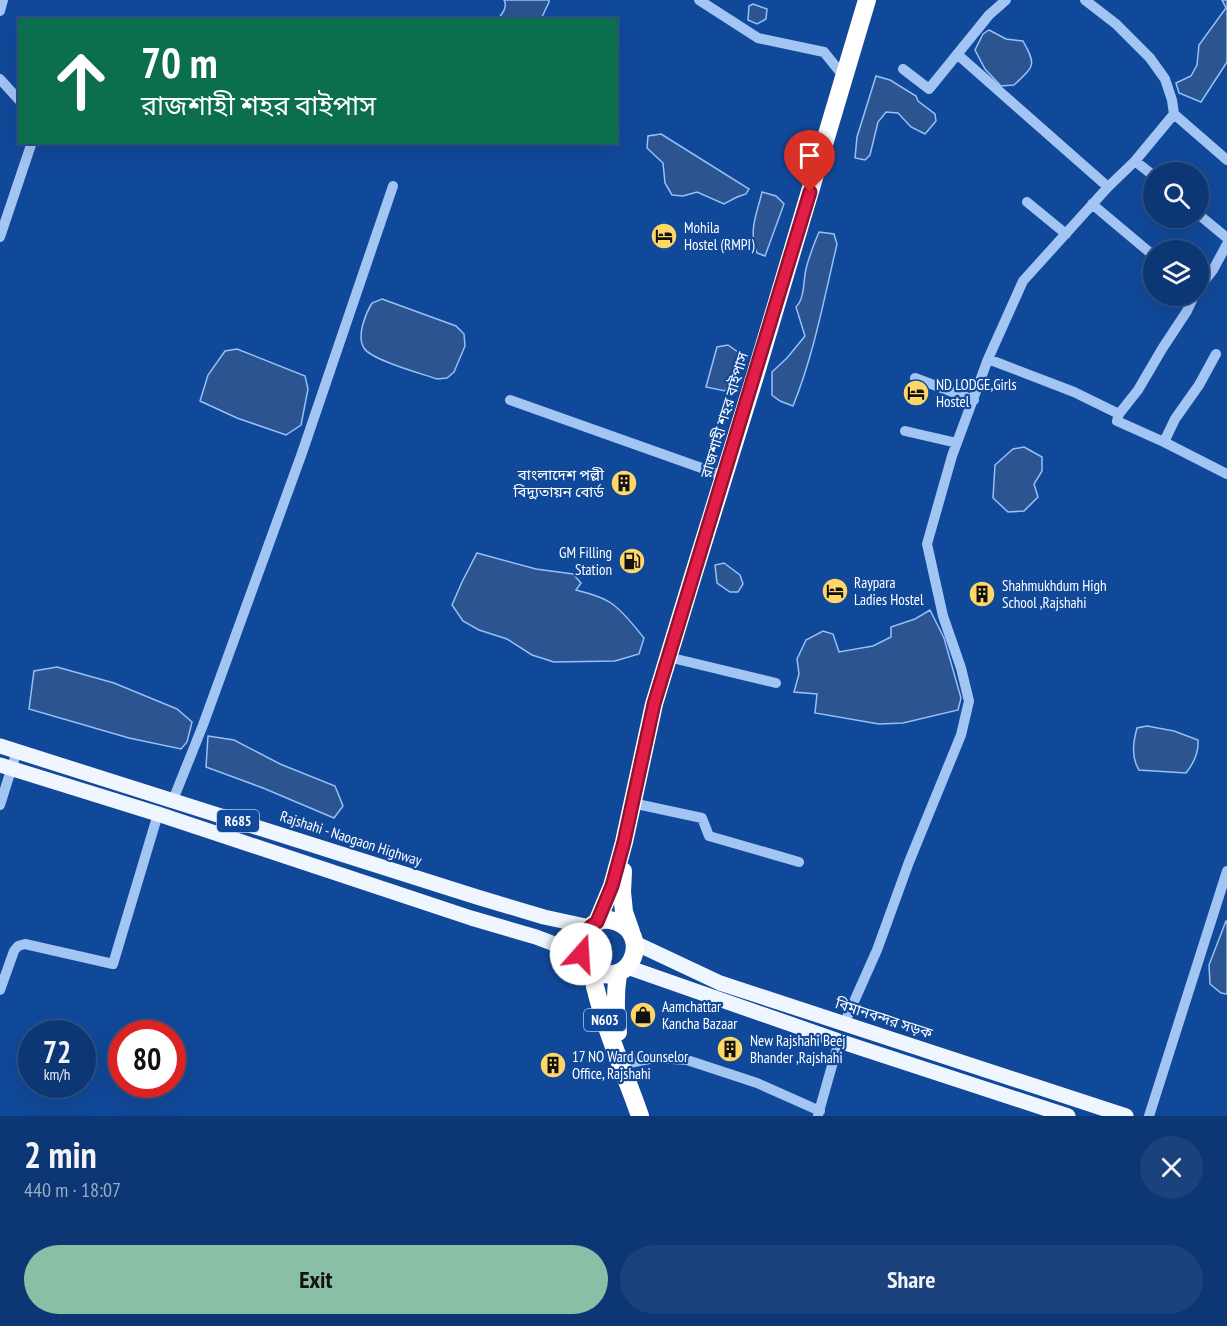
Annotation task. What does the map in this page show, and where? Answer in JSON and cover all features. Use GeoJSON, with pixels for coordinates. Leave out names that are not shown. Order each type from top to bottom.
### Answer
{"type":"FeatureCollection","features":[{"type":"Feature","properties":{"kind":"highway","name":"রাজশাহী শহর বাইপাস"},"geometry":{"type":"LineString","coordinates":[[624,842],[654,704],[867,0]]}},
{"type":"Feature","properties":{"kind":"highway"},"geometry":{"type":"LineString","coordinates":[[581,954],[582,939],[593,925],[612,886],[624,842]]}},
{"type":"Feature","properties":{"kind":"highway"},"geometry":{"type":"LineString","coordinates":[[624,842],[622,892],[624,912],[633,937]]}},
{"type":"Feature","properties":{"kind":"highway"},"geometry":{"type":"LineString","coordinates":[[593,925],[604,920],[613,921],[623,925],[633,937]]}},
{"type":"Feature","properties":{"kind":"highway","name":"N603"},"geometry":{"type":"LineString","coordinates":[[623,1067],[615,1012],[615,995],[623,970],[634,956],[633,937]]}},
{"type":"Feature","properties":{"kind":"highway","name":"N603"},"geometry":{"type":"LineString","coordinates":[[581,954],[585,963],[592,970],[595,988],[609,1032],[640,1116]]}},
{"type":"Feature","properties":{"kind":"highway"},"geometry":{"type":"LineString","coordinates":[[592,970],[609,975],[623,970]]}},
{"type":"Feature","properties":{"kind":"main road","name":"Rajshahi - Naogaon Highway"},"geometry":{"type":"LineString","coordinates":[[0,746],[477,897],[544,917],[593,925]]}},
{"type":"Feature","properties":{"kind":"main road","name":"R685"},"geometry":{"type":"LineString","coordinates":[[6,766],[471,918],[536,937],[581,954]]}},
{"type":"Feature","properties":{"kind":"main road","name":"বিমানবন্দর সড়ক"},"geometry":{"type":"LineString","coordinates":[[633,937],[720,983],[1126,1116]]}},
{"type":"Feature","properties":{"kind":"main road"},"geometry":{"type":"LineString","coordinates":[[623,970],[1068,1116]]}},
{"type":"Feature","properties":{"kind":"street"},"geometry":{"type":"LineString","coordinates":[[0,11],[3,0]]}},
{"type":"Feature","properties":{"kind":"street"},"geometry":{"type":"LineString","coordinates":[[699,0],[758,38],[824,52],[845,78]]}},
{"type":"Feature","properties":{"kind":"street"},"geometry":{"type":"LineString","coordinates":[[903,69],[929,89],[989,15],[1006,0]]}},
{"type":"Feature","properties":{"kind":"street"},"geometry":{"type":"LineString","coordinates":[[1085,0],[1116,24],[1150,58],[1165,79],[1174,114],[1227,160]]}},
{"type":"Feature","properties":{"kind":"street"},"geometry":{"type":"LineString","coordinates":[[957,54],[1108,187]]}},
{"type":"Feature","properties":{"kind":"street"},"geometry":{"type":"LineString","coordinates":[[0,79],[18,99]]}},
{"type":"Feature","properties":{"kind":"street"},"geometry":{"type":"LineString","coordinates":[[844,1024],[877,950],[909,862],[961,735],[969,701],[961,668],[943,616],[927,544],[952,456],[988,359],[1023,281],[1092,204],[1135,161],[1174,114]]}},
{"type":"Feature","properties":{"kind":"street"},"geometry":{"type":"LineString","coordinates":[[0,237],[31,144]]}},
{"type":"Feature","properties":{"kind":"street"},"geometry":{"type":"LineString","coordinates":[[1135,161],[1143,167]]}},
{"type":"Feature","properties":{"kind":"street"},"geometry":{"type":"LineString","coordinates":[[173,801],[302,453],[393,186]]}},
{"type":"Feature","properties":{"kind":"street"},"geometry":{"type":"LineString","coordinates":[[1027,202],[1066,234]]}},
{"type":"Feature","properties":{"kind":"street"},"geometry":{"type":"LineString","coordinates":[[1092,204],[1143,247]]}},
{"type":"Feature","properties":{"kind":"street"},"geometry":{"type":"LineString","coordinates":[[1209,223],[1227,238]]}},
{"type":"Feature","properties":{"kind":"street"},"geometry":{"type":"LineString","coordinates":[[1209,275],[1227,244]]}},
{"type":"Feature","properties":{"kind":"street"},"geometry":{"type":"LineString","coordinates":[[1189,306],[1138,390],[1119,414],[1117,421],[1227,474]]}},
{"type":"Feature","properties":{"kind":"street"},"geometry":{"type":"LineString","coordinates":[[1164,442],[1175,419],[1199,385],[1216,354]]}},
{"type":"Feature","properties":{"kind":"street"},"geometry":{"type":"LineString","coordinates":[[988,359],[1074,392],[1119,414]]}},
{"type":"Feature","properties":{"kind":"street"},"geometry":{"type":"LineString","coordinates":[[915,378],[974,400]]}},
{"type":"Feature","properties":{"kind":"street"},"geometry":{"type":"LineString","coordinates":[[510,400],[724,477]]}},
{"type":"Feature","properties":{"kind":"street"},"geometry":{"type":"LineString","coordinates":[[905,431],[957,443]]}},
{"type":"Feature","properties":{"kind":"street"},"geometry":{"type":"LineString","coordinates":[[668,657],[776,683]]}},
{"type":"Feature","properties":{"kind":"street"},"geometry":{"type":"LineString","coordinates":[[0,805],[6,766],[17,751]]}},
{"type":"Feature","properties":{"kind":"street"},"geometry":{"type":"LineString","coordinates":[[632,804],[702,818],[709,836],[799,862]]}},
{"type":"Feature","properties":{"kind":"street"},"geometry":{"type":"LineString","coordinates":[[0,990],[14,951],[18,946],[25,944],[113,964],[158,814]]}},
{"type":"Feature","properties":{"kind":"street"},"geometry":{"type":"LineString","coordinates":[[1149,1116],[1227,870]]}},
{"type":"Feature","properties":{"kind":"street"},"geometry":{"type":"LineString","coordinates":[[623,1067],[655,1058],[687,1060],[757,1083],[819,1114],[839,1041]]}},
{"type":"Feature","properties":{"kind":"water"},"geometry":{"type":"Polygon","coordinates":[[[504,0],[549,0],[541,18],[499,18],[503,13],[504,0]]]}},
{"type":"Feature","properties":{"kind":"water"},"geometry":{"type":"Polygon","coordinates":[[[1222,0],[1227,0],[1227,62],[1201,102],[1179,93],[1176,83],[1191,76],[1197,65],[1199,45],[1226,8],[1222,0]]]}},
{"type":"Feature","properties":{"kind":"water"},"geometry":{"type":"Polygon","coordinates":[[[753,4],[767,9],[766,19],[757,24],[748,20],[749,6],[753,4]]]}},
{"type":"Feature","properties":{"kind":"water"},"geometry":{"type":"Polygon","coordinates":[[[989,30],[1006,39],[1023,41],[1027,49],[1032,61],[1031,65],[1026,74],[1014,85],[1001,86],[985,69],[975,50],[983,34],[989,30]]]}},
{"type":"Feature","properties":{"kind":"water"},"geometry":{"type":"Polygon","coordinates":[[[876,76],[890,80],[916,96],[918,101],[935,114],[936,121],[925,134],[911,127],[898,113],[886,112],[878,122],[870,155],[865,160],[855,158],[857,137],[876,76]]]}},
{"type":"Feature","properties":{"kind":"water"},"geometry":{"type":"Polygon","coordinates":[[[661,134],[749,189],[746,194],[724,204],[697,192],[683,196],[672,195],[665,183],[663,163],[647,148],[648,136],[661,134]]]}},
{"type":"Feature","properties":{"kind":"water"},"geometry":{"type":"Polygon","coordinates":[[[762,192],[776,196],[784,204],[765,256],[757,253],[753,237],[754,222],[762,192]]]}},
{"type":"Feature","properties":{"kind":"water"},"geometry":{"type":"Polygon","coordinates":[[[819,232],[834,234],[837,244],[813,346],[793,406],[772,395],[772,372],[805,336],[796,307],[801,299],[807,264],[819,232]]]}},
{"type":"Feature","properties":{"kind":"water"},"geometry":{"type":"Polygon","coordinates":[[[382,299],[456,326],[464,334],[465,346],[454,372],[447,378],[437,379],[386,362],[364,348],[361,331],[365,318],[372,303],[382,299]]]}},
{"type":"Feature","properties":{"kind":"water"},"geometry":{"type":"Polygon","coordinates":[[[728,345],[738,352],[734,376],[725,391],[706,387],[717,347],[728,345]]]}},
{"type":"Feature","properties":{"kind":"water"},"geometry":{"type":"Polygon","coordinates":[[[237,349],[305,376],[308,389],[301,425],[286,435],[237,418],[200,401],[208,375],[225,351],[237,349]]]}},
{"type":"Feature","properties":{"kind":"water"},"geometry":{"type":"Polygon","coordinates":[[[1024,447],[1042,457],[1042,471],[1034,484],[1038,497],[1024,511],[1008,512],[993,498],[995,465],[1013,449],[1024,447]]]}},
{"type":"Feature","properties":{"kind":"water"},"geometry":{"type":"Polygon","coordinates":[[[477,553],[536,569],[573,574],[581,583],[576,590],[607,601],[633,624],[644,638],[639,654],[615,661],[554,662],[532,655],[507,639],[479,630],[463,621],[452,605],[477,553]]]}},
{"type":"Feature","properties":{"kind":"water"},"geometry":{"type":"Polygon","coordinates":[[[724,563],[740,575],[743,584],[738,592],[730,592],[717,583],[715,565],[724,563]]]}},
{"type":"Feature","properties":{"kind":"water"},"geometry":{"type":"Polygon","coordinates":[[[930,610],[944,638],[961,698],[958,710],[903,723],[879,724],[815,713],[817,694],[794,692],[799,674],[797,659],[806,640],[823,631],[833,634],[839,652],[873,646],[891,637],[891,627],[915,619],[930,610]]]}},
{"type":"Feature","properties":{"kind":"water"},"geometry":{"type":"Polygon","coordinates":[[[57,667],[114,683],[177,709],[192,722],[187,742],[181,749],[129,738],[29,709],[34,671],[57,667]]]}},
{"type":"Feature","properties":{"kind":"water"},"geometry":{"type":"Polygon","coordinates":[[[1147,726],[1174,731],[1198,740],[1195,758],[1186,773],[1139,770],[1134,755],[1134,739],[1137,728],[1147,726]]]}},
{"type":"Feature","properties":{"kind":"water"},"geometry":{"type":"Polygon","coordinates":[[[208,736],[234,740],[280,764],[335,786],[343,806],[334,818],[206,767],[208,736]]]}},
{"type":"Feature","properties":{"kind":"water"},"geometry":{"type":"Polygon","coordinates":[[[1226,921],[1227,994],[1221,993],[1210,984],[1209,965],[1226,921]]]}},
{"type":"Feature","properties":{"kind":"place","name":"Mohila Hostel (RMPI)"},"geometry":{"type":"Point","coordinates":[664,236]}},
{"type":"Feature","properties":{"kind":"place","name":"ND LODGE,Girls Hostel"},"geometry":{"type":"Point","coordinates":[916,393]}},
{"type":"Feature","properties":{"kind":"place","name":"বাংলাদেশ পল্লী বিদ্যুতায়ন বোর্ড"},"geometry":{"type":"Point","coordinates":[624,483]}},
{"type":"Feature","properties":{"kind":"place","name":"GM Filling Station"},"geometry":{"type":"Point","coordinates":[632,561]}},
{"type":"Feature","properties":{"kind":"place","name":"Raypara Ladies Hostel"},"geometry":{"type":"Point","coordinates":[835,591]}},
{"type":"Feature","properties":{"kind":"place","name":"Shahmukhdum High School ,Rajshahi"},"geometry":{"type":"Point","coordinates":[982,594]}},
{"type":"Feature","properties":{"kind":"place","name":"Aamchattar Kancha Bazaar"},"geometry":{"type":"Point","coordinates":[643,1015]}},
{"type":"Feature","properties":{"kind":"place","name":"New Rajshahi Beej Bhander ,Rajshahi"},"geometry":{"type":"Point","coordinates":[730,1049]}},
{"type":"Feature","properties":{"kind":"place","name":"17 NO Ward Counselor Office, Rajshahi"},"geometry":{"type":"Point","coordinates":[553,1065]}},
{"type":"Feature","properties":{"kind":"route"},"geometry":{"type":"LineString","coordinates":[[581,954],[582,939],[590,927],[597,922],[612,886],[654,704],[810,192]]}}]}
